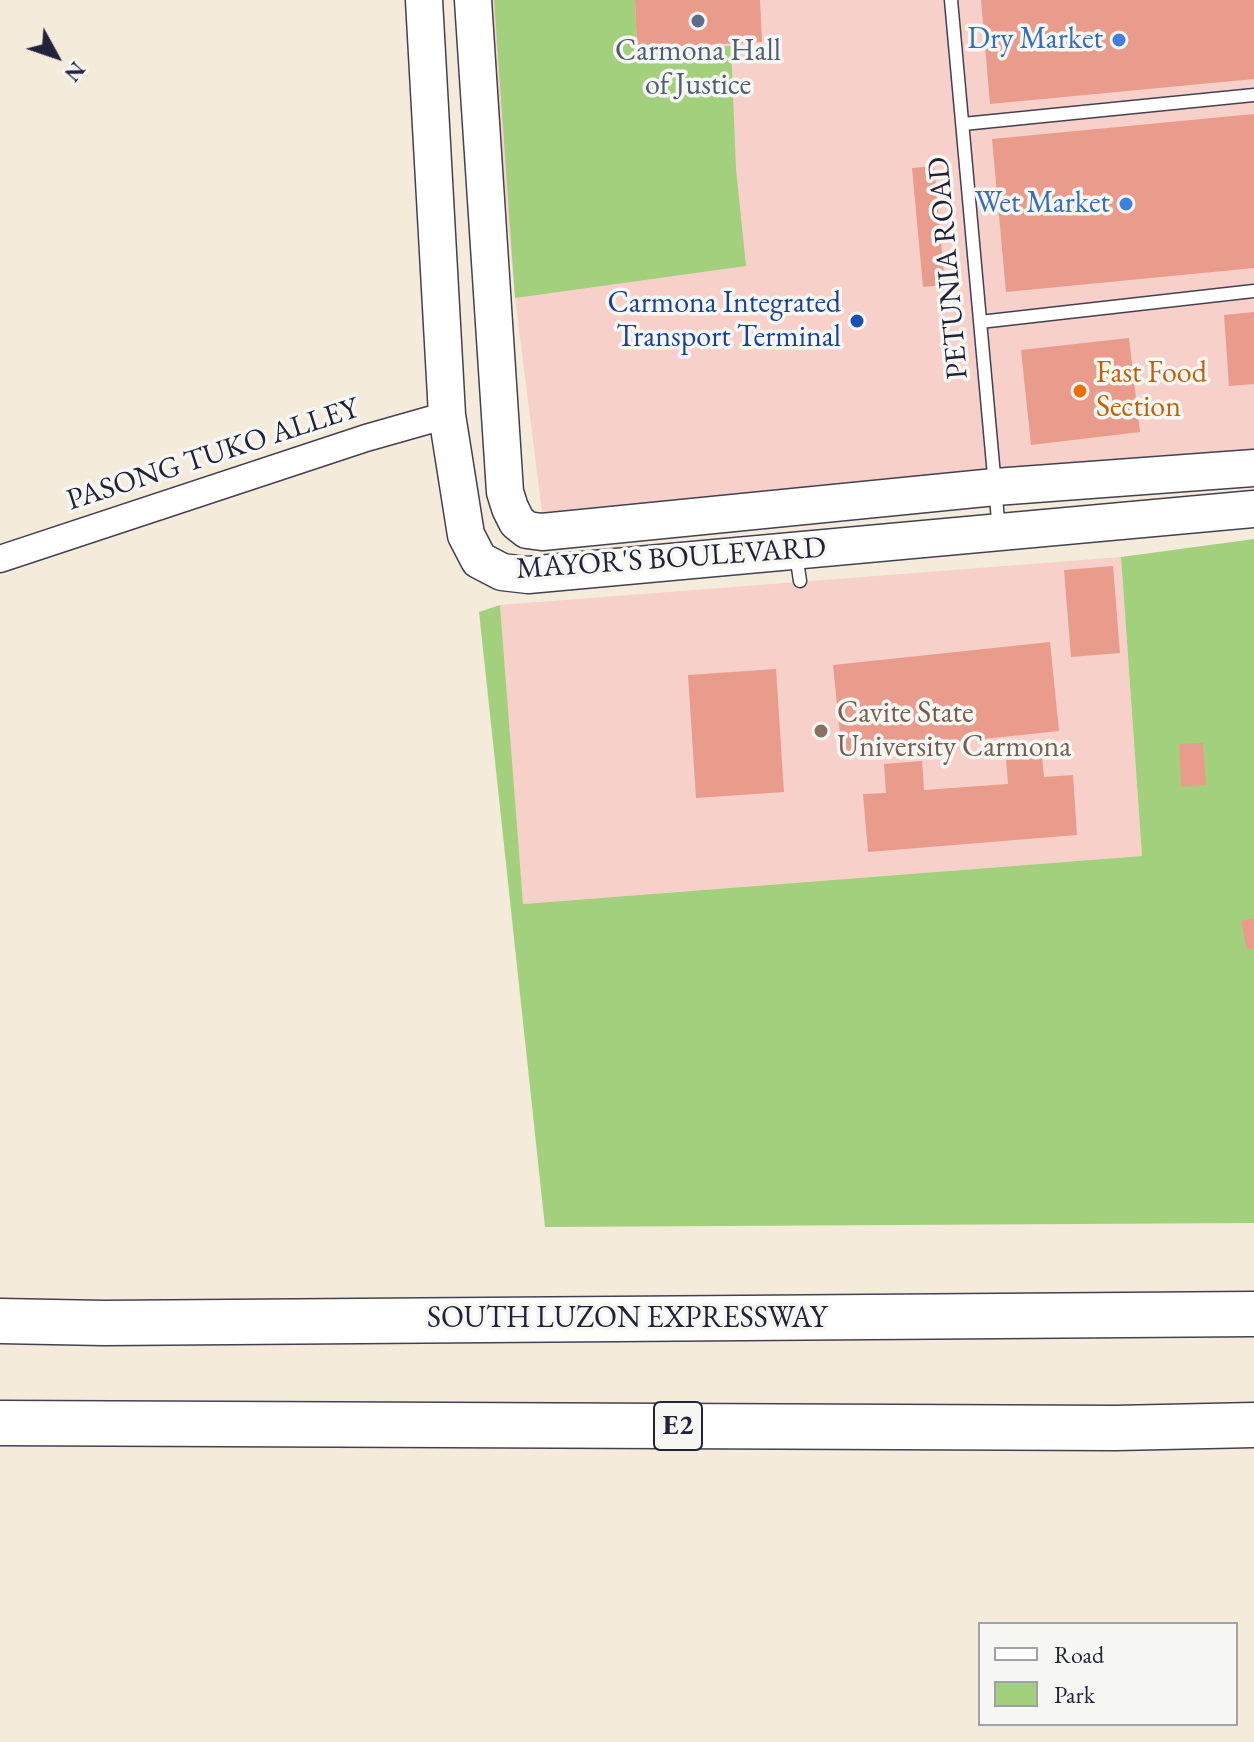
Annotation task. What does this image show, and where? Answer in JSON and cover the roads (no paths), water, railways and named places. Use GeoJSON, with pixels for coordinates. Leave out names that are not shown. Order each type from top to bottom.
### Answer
{"type":"FeatureCollection","features":[{"type":"Feature","properties":{"kind":"highway","name":"SOUTH LUZON EXPRESSWAY"},"geometry":{"type":"LineString","coordinates":[[0,1321],[120,1323],[1254,1314]]}},
{"type":"Feature","properties":{"kind":"highway","name":"E2"},"geometry":{"type":"LineString","coordinates":[[0,1423],[1116,1428],[1254,1425]]}},
{"type":"Feature","properties":{"kind":"main road","name":"MAYOR'S BOULEVARD"},"geometry":{"type":"LineString","coordinates":[[424,0],[447,415],[466,535],[479,560],[502,572],[528,575],[797,566],[999,531],[1254,509]]}},
{"type":"Feature","properties":{"kind":"main road","name":"MAYOR'S BOULEVARD"},"geometry":{"type":"LineString","coordinates":[[473,0],[505,492],[517,522],[527,530],[542,532],[995,487],[1254,468]]}},
{"type":"Feature","properties":{"kind":"street","name":"PASONG TUKO ALLEY"},"geometry":{"type":"LineString","coordinates":[[0,559],[366,438],[447,415]]}},
{"type":"Feature","properties":{"kind":"lane","name":"PETUNIA ROAD"},"geometry":{"type":"LineString","coordinates":[[951,0],[999,531]]}},
{"type":"Feature","properties":{"kind":"lane"},"geometry":{"type":"LineString","coordinates":[[963,124],[1254,95]]}},
{"type":"Feature","properties":{"kind":"lane"},"geometry":{"type":"LineString","coordinates":[[980,322],[1254,291]]}},
{"type":"Feature","properties":{"kind":"place","name":"Carmona Hall of Justice"},"geometry":{"type":"Point","coordinates":[698,21]}},
{"type":"Feature","properties":{"kind":"place","name":"Dry Market"},"geometry":{"type":"Point","coordinates":[1119,40]}},
{"type":"Feature","properties":{"kind":"place","name":"Wet Market"},"geometry":{"type":"Point","coordinates":[1126,204]}},
{"type":"Feature","properties":{"kind":"place","name":"Carmona Integrated Transport Terminal"},"geometry":{"type":"Point","coordinates":[857,321]}},
{"type":"Feature","properties":{"kind":"place","name":"Fast Food Section"},"geometry":{"type":"Point","coordinates":[1080,391]}},
{"type":"Feature","properties":{"kind":"place","name":"Cavite State University Carmona"},"geometry":{"type":"Point","coordinates":[821,731]}}]}
